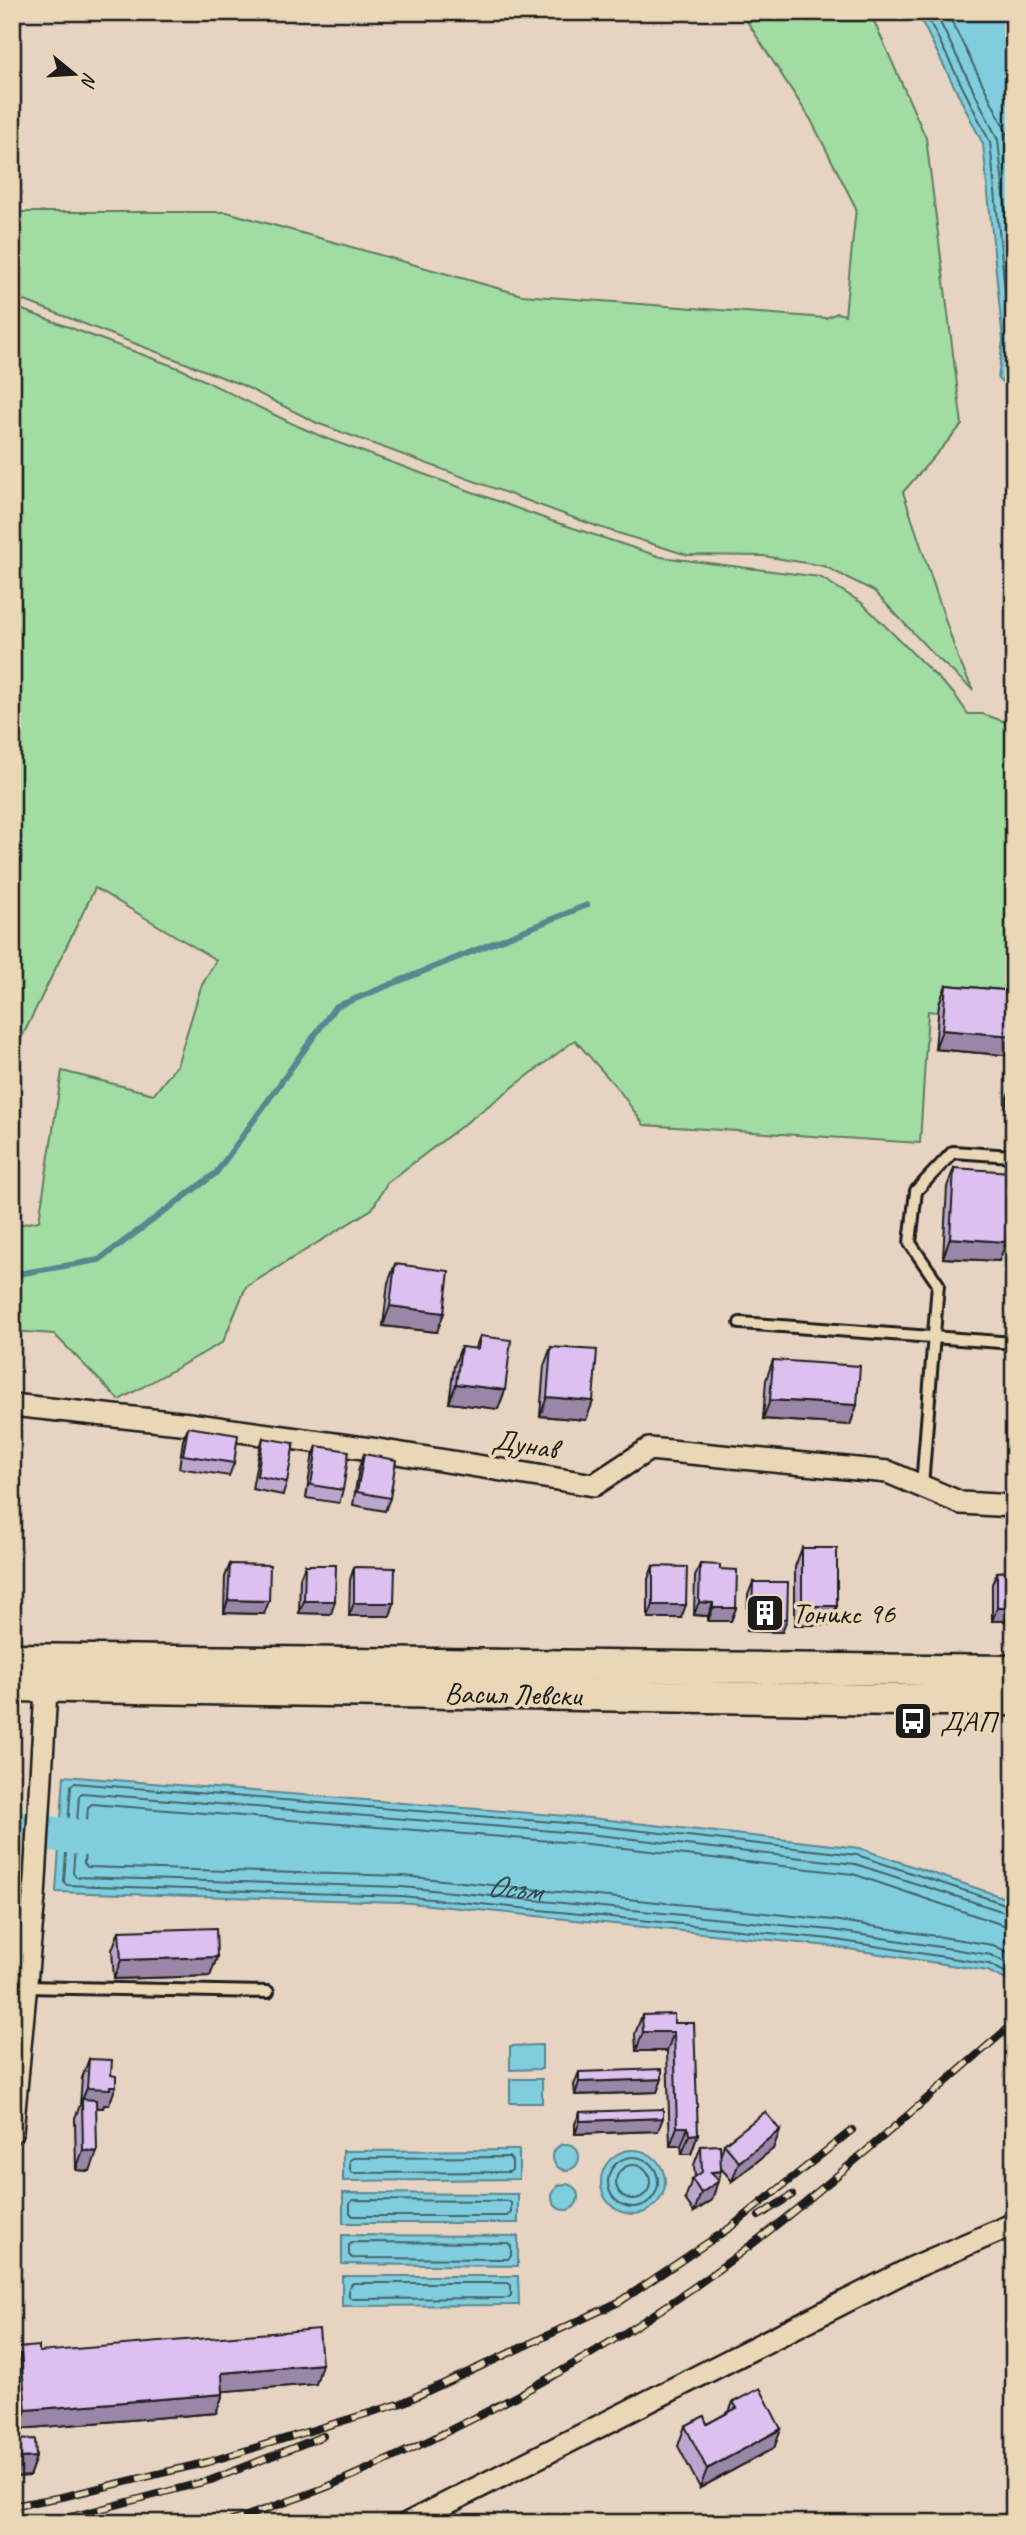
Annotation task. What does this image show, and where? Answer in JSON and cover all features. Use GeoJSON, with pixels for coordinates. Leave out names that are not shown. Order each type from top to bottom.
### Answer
{"type":"FeatureCollection","features":[{"type":"Feature","properties":{"kind":"main road","name":"Васил Левски"},"geometry":{"type":"LineString","coordinates":[[12,1658],[47,1672],[900,1700],[1014,1700]]}},
{"type":"Feature","properties":{"kind":"main road","name":"Васил Левски"},"geometry":{"type":"LineString","coordinates":[[12,1686],[47,1672],[1014,1671]]}},
{"type":"Feature","properties":{"kind":"street","name":"Дунав"},"geometry":{"type":"LineString","coordinates":[[12,1405],[189,1424],[378,1450],[594,1485],[649,1449],[888,1472],[961,1503],[1014,1506]]}},
{"type":"Feature","properties":{"kind":"street"},"geometry":{"type":"LineString","coordinates":[[12,2132],[15,2074],[34,1897],[47,1672]]}},
{"type":"Feature","properties":{"kind":"street"},"geometry":{"type":"LineString","coordinates":[[408,2523],[911,2270],[1014,2224]]}},
{"type":"Feature","properties":{"kind":"lane"},"geometry":{"type":"LineString","coordinates":[[922,1486],[938,1284],[910,1243],[916,1191],[953,1152],[1012,1156],[1014,1098]]}},
{"type":"Feature","properties":{"kind":"lane"},"geometry":{"type":"LineString","coordinates":[[740,1324],[1014,1343]]}},
{"type":"Feature","properties":{"kind":"lane"},"geometry":{"type":"LineString","coordinates":[[25,1987],[268,1992]]}},
{"type":"Feature","properties":{"kind":"green space"},"geometry":{"type":"Polygon","coordinates":[[[741,12],[870,12],[926,138],[962,425],[903,492],[958,658],[973,690],[934,655],[874,591],[824,566],[763,556],[687,555],[596,526],[317,423],[242,385],[12,296],[12,212],[227,212],[522,295],[826,318],[837,313],[845,315],[856,208],[811,120],[741,12]]]}},
{"type":"Feature","properties":{"kind":"green space"},"geometry":{"type":"Polygon","coordinates":[[[12,306],[181,369],[325,438],[549,520],[661,557],[820,577],[862,603],[955,695],[968,714],[983,714],[1014,725],[1014,1020],[928,1011],[920,1143],[644,1125],[619,1090],[575,1040],[387,1183],[372,1209],[246,1287],[223,1342],[119,1400],[54,1334],[12,1331],[12,1226],[39,1221],[62,1071],[154,1094],[177,1065],[201,987],[216,960],[95,888],[22,1037],[12,1044],[12,306]]]}},
{"type":"Feature","properties":{"kind":"water"},"geometry":{"type":"Polygon","coordinates":[[[917,12],[1014,12],[1014,390],[998,379],[1003,340],[983,144],[917,12]]]}},
{"type":"Feature","properties":{"kind":"water"},"geometry":{"type":"Polygon","coordinates":[[[64,1776],[591,1818],[859,1848],[1014,1901],[1014,1984],[988,1971],[829,1946],[400,1902],[56,1892],[64,1776]]]}},
{"type":"Feature","properties":{"kind":"water"},"geometry":{"type":"Polygon","coordinates":[[[542,2045],[542,2069],[510,2070],[510,2046],[542,2045]]]}},
{"type":"Feature","properties":{"kind":"water"},"geometry":{"type":"Polygon","coordinates":[[[510,2079],[542,2079],[542,2103],[510,2103],[510,2079]]]}},
{"type":"Feature","properties":{"kind":"water"},"geometry":{"type":"Polygon","coordinates":[[[566,2144],[575,2148],[579,2157],[575,2166],[566,2170],[557,2166],[553,2157],[557,2148],[566,2144]]]}},
{"type":"Feature","properties":{"kind":"water"},"geometry":{"type":"Polygon","coordinates":[[[519,2150],[519,2179],[343,2181],[343,2151],[519,2150]]]}},
{"type":"Feature","properties":{"kind":"water"},"geometry":{"type":"Polygon","coordinates":[[[627,2150],[639,2150],[656,2159],[663,2170],[663,2194],[656,2205],[639,2214],[627,2214],[615,2209],[606,2200],[601,2188],[601,2176],[606,2164],[615,2155],[627,2150]]]}},
{"type":"Feature","properties":{"kind":"water"},"geometry":{"type":"Polygon","coordinates":[[[565,2184],[574,2188],[578,2197],[574,2206],[565,2210],[556,2206],[552,2197],[556,2188],[565,2184]]]}},
{"type":"Feature","properties":{"kind":"water"},"geometry":{"type":"Polygon","coordinates":[[[343,2193],[518,2194],[518,2223],[343,2223],[343,2193]]]}},
{"type":"Feature","properties":{"kind":"water"},"geometry":{"type":"Polygon","coordinates":[[[342,2235],[518,2236],[518,2266],[342,2264],[342,2235]]]}},
{"type":"Feature","properties":{"kind":"water"},"geometry":{"type":"Polygon","coordinates":[[[342,2276],[518,2276],[519,2305],[342,2306],[342,2276]]]}},
{"type":"Feature","properties":{"kind":"building"},"geometry":{"type":"Polygon","coordinates":[[[946,985],[1014,991],[1014,1036],[942,1030],[946,985]]]}},
{"type":"Feature","properties":{"kind":"building"},"geometry":{"type":"Polygon","coordinates":[[[954,1168],[1011,1172],[1006,1242],[950,1238],[954,1168]]]}},
{"type":"Feature","properties":{"kind":"building"},"geometry":{"type":"Polygon","coordinates":[[[395,1264],[449,1271],[444,1313],[390,1306],[395,1264]]]}},
{"type":"Feature","properties":{"kind":"building"},"geometry":{"type":"Polygon","coordinates":[[[480,1336],[511,1340],[505,1390],[456,1384],[461,1347],[478,1349],[480,1336]]]}},
{"type":"Feature","properties":{"kind":"building"},"geometry":{"type":"Polygon","coordinates":[[[551,1347],[597,1350],[593,1401],[547,1397],[551,1347]]]}},
{"type":"Feature","properties":{"kind":"building"},"geometry":{"type":"Polygon","coordinates":[[[773,1360],[860,1366],[857,1405],[770,1400],[773,1360]]]}},
{"type":"Feature","properties":{"kind":"building"},"geometry":{"type":"Polygon","coordinates":[[[188,1427],[238,1435],[234,1463],[183,1455],[188,1427]]]}},
{"type":"Feature","properties":{"kind":"building"},"geometry":{"type":"Polygon","coordinates":[[[263,1438],[294,1443],[287,1482],[257,1476],[263,1438]]]}},
{"type":"Feature","properties":{"kind":"building"},"geometry":{"type":"Polygon","coordinates":[[[317,1446],[349,1451],[343,1490],[311,1485],[317,1446]]]}},
{"type":"Feature","properties":{"kind":"building"},"geometry":{"type":"Polygon","coordinates":[[[364,1454],[396,1460],[390,1498],[357,1492],[364,1454]]]}},
{"type":"Feature","properties":{"kind":"building"},"geometry":{"type":"Polygon","coordinates":[[[802,1548],[837,1548],[837,1606],[802,1606],[802,1548]]]}},
{"type":"Feature","properties":{"kind":"building"},"geometry":{"type":"Polygon","coordinates":[[[230,1564],[270,1565],[269,1601],[228,1600],[230,1564]]]}},
{"type":"Feature","properties":{"kind":"building"},"geometry":{"type":"Polygon","coordinates":[[[700,1564],[720,1565],[720,1569],[737,1570],[736,1608],[713,1608],[713,1603],[699,1602],[700,1564]]]}},
{"type":"Feature","properties":{"kind":"building"},"geometry":{"type":"Polygon","coordinates":[[[305,1565],[336,1565],[335,1601],[304,1601],[305,1565]]]}},
{"type":"Feature","properties":{"kind":"building"},"geometry":{"type":"Polygon","coordinates":[[[653,1566],[687,1567],[686,1605],[653,1605],[653,1566]]]}},
{"type":"Feature","properties":{"kind":"building"},"geometry":{"type":"Polygon","coordinates":[[[354,1567],[395,1568],[394,1603],[354,1603],[354,1567]]]}},
{"type":"Feature","properties":{"kind":"building"},"geometry":{"type":"Polygon","coordinates":[[[1014,1571],[1014,1608],[997,1608],[997,1572],[1014,1571]]]}},
{"type":"Feature","properties":{"kind":"building"},"geometry":{"type":"Polygon","coordinates":[[[753,1582],[788,1582],[787,1619],[752,1618],[753,1582]]]}},
{"type":"Feature","properties":{"kind":"building"},"geometry":{"type":"Polygon","coordinates":[[[216,1928],[217,1957],[121,1960],[119,1931],[216,1928]]]}},
{"type":"Feature","properties":{"kind":"building"},"geometry":{"type":"Polygon","coordinates":[[[674,2014],[674,2023],[694,2023],[698,2134],[689,2135],[688,2127],[677,2127],[674,2032],[643,2032],[642,2015],[674,2014]]]}},
{"type":"Feature","properties":{"kind":"building"},"geometry":{"type":"Polygon","coordinates":[[[89,2059],[112,2060],[111,2075],[116,2076],[116,2086],[110,2086],[110,2089],[87,2088],[89,2059]]]}},
{"type":"Feature","properties":{"kind":"building"},"geometry":{"type":"Polygon","coordinates":[[[662,2069],[662,2079],[579,2082],[579,2072],[662,2069]]]}},
{"type":"Feature","properties":{"kind":"building"},"geometry":{"type":"Polygon","coordinates":[[[82,2099],[96,2100],[97,2152],[83,2150],[82,2099]]]}},
{"type":"Feature","properties":{"kind":"building"},"geometry":{"type":"Polygon","coordinates":[[[663,2109],[663,2118],[580,2121],[580,2112],[663,2109]]]}},
{"type":"Feature","properties":{"kind":"building"},"geometry":{"type":"Polygon","coordinates":[[[765,2112],[780,2130],[739,2162],[724,2144],[765,2112]]]}},
{"type":"Feature","properties":{"kind":"building"},"geometry":{"type":"Polygon","coordinates":[[[720,2145],[721,2171],[711,2172],[719,2181],[701,2193],[692,2179],[702,2172],[701,2146],[720,2145]]]}},
{"type":"Feature","properties":{"kind":"building"},"geometry":{"type":"Polygon","coordinates":[[[319,2329],[322,2364],[222,2373],[223,2394],[26,2410],[21,2354],[18,2354],[17,2348],[39,2346],[39,2352],[319,2329]]]}},
{"type":"Feature","properties":{"kind":"building"},"geometry":{"type":"Polygon","coordinates":[[[760,2388],[781,2429],[707,2469],[685,2426],[704,2416],[707,2424],[737,2408],[733,2402],[760,2388]]]}},
{"type":"Feature","properties":{"kind":"building"},"geometry":{"type":"Polygon","coordinates":[[[35,2439],[36,2457],[18,2458],[17,2440],[35,2439]]]}},
{"type":"Feature","properties":{"kind":"waterway"},"geometry":{"type":"LineString","coordinates":[[12,1275],[99,1260],[216,1173],[335,1007],[587,905]]}},
{"type":"Feature","properties":{"kind":"waterway","name":"Осъм"},"geometry":{"type":"LineString","coordinates":[[12,1828],[106,1841]]}},
{"type":"Feature","properties":{"kind":"railway"},"geometry":{"type":"LineString","coordinates":[[227,2523],[327,2487],[422,2444],[516,2396],[607,2344],[694,2287],[777,2225],[1014,2023]]}},
{"type":"Feature","properties":{"kind":"railway"},"geometry":{"type":"LineString","coordinates":[[12,2506],[62,2497],[208,2462],[402,2403],[621,2301],[731,2227],[852,2130]]}},
{"type":"Feature","properties":{"kind":"railway"},"geometry":{"type":"LineString","coordinates":[[759,2216],[792,2195]]}},
{"type":"Feature","properties":{"kind":"railway"},"geometry":{"type":"LineString","coordinates":[[36,2523],[63,2519],[211,2480],[323,2436]]}},
{"type":"Feature","properties":{"kind":"place","name":"Тоникс 96"},"geometry":{"type":"Point","coordinates":[765,1613]}},
{"type":"Feature","properties":{"kind":"place","name":"ДАП"},"geometry":{"type":"Point","coordinates":[913,1721]}}]}
